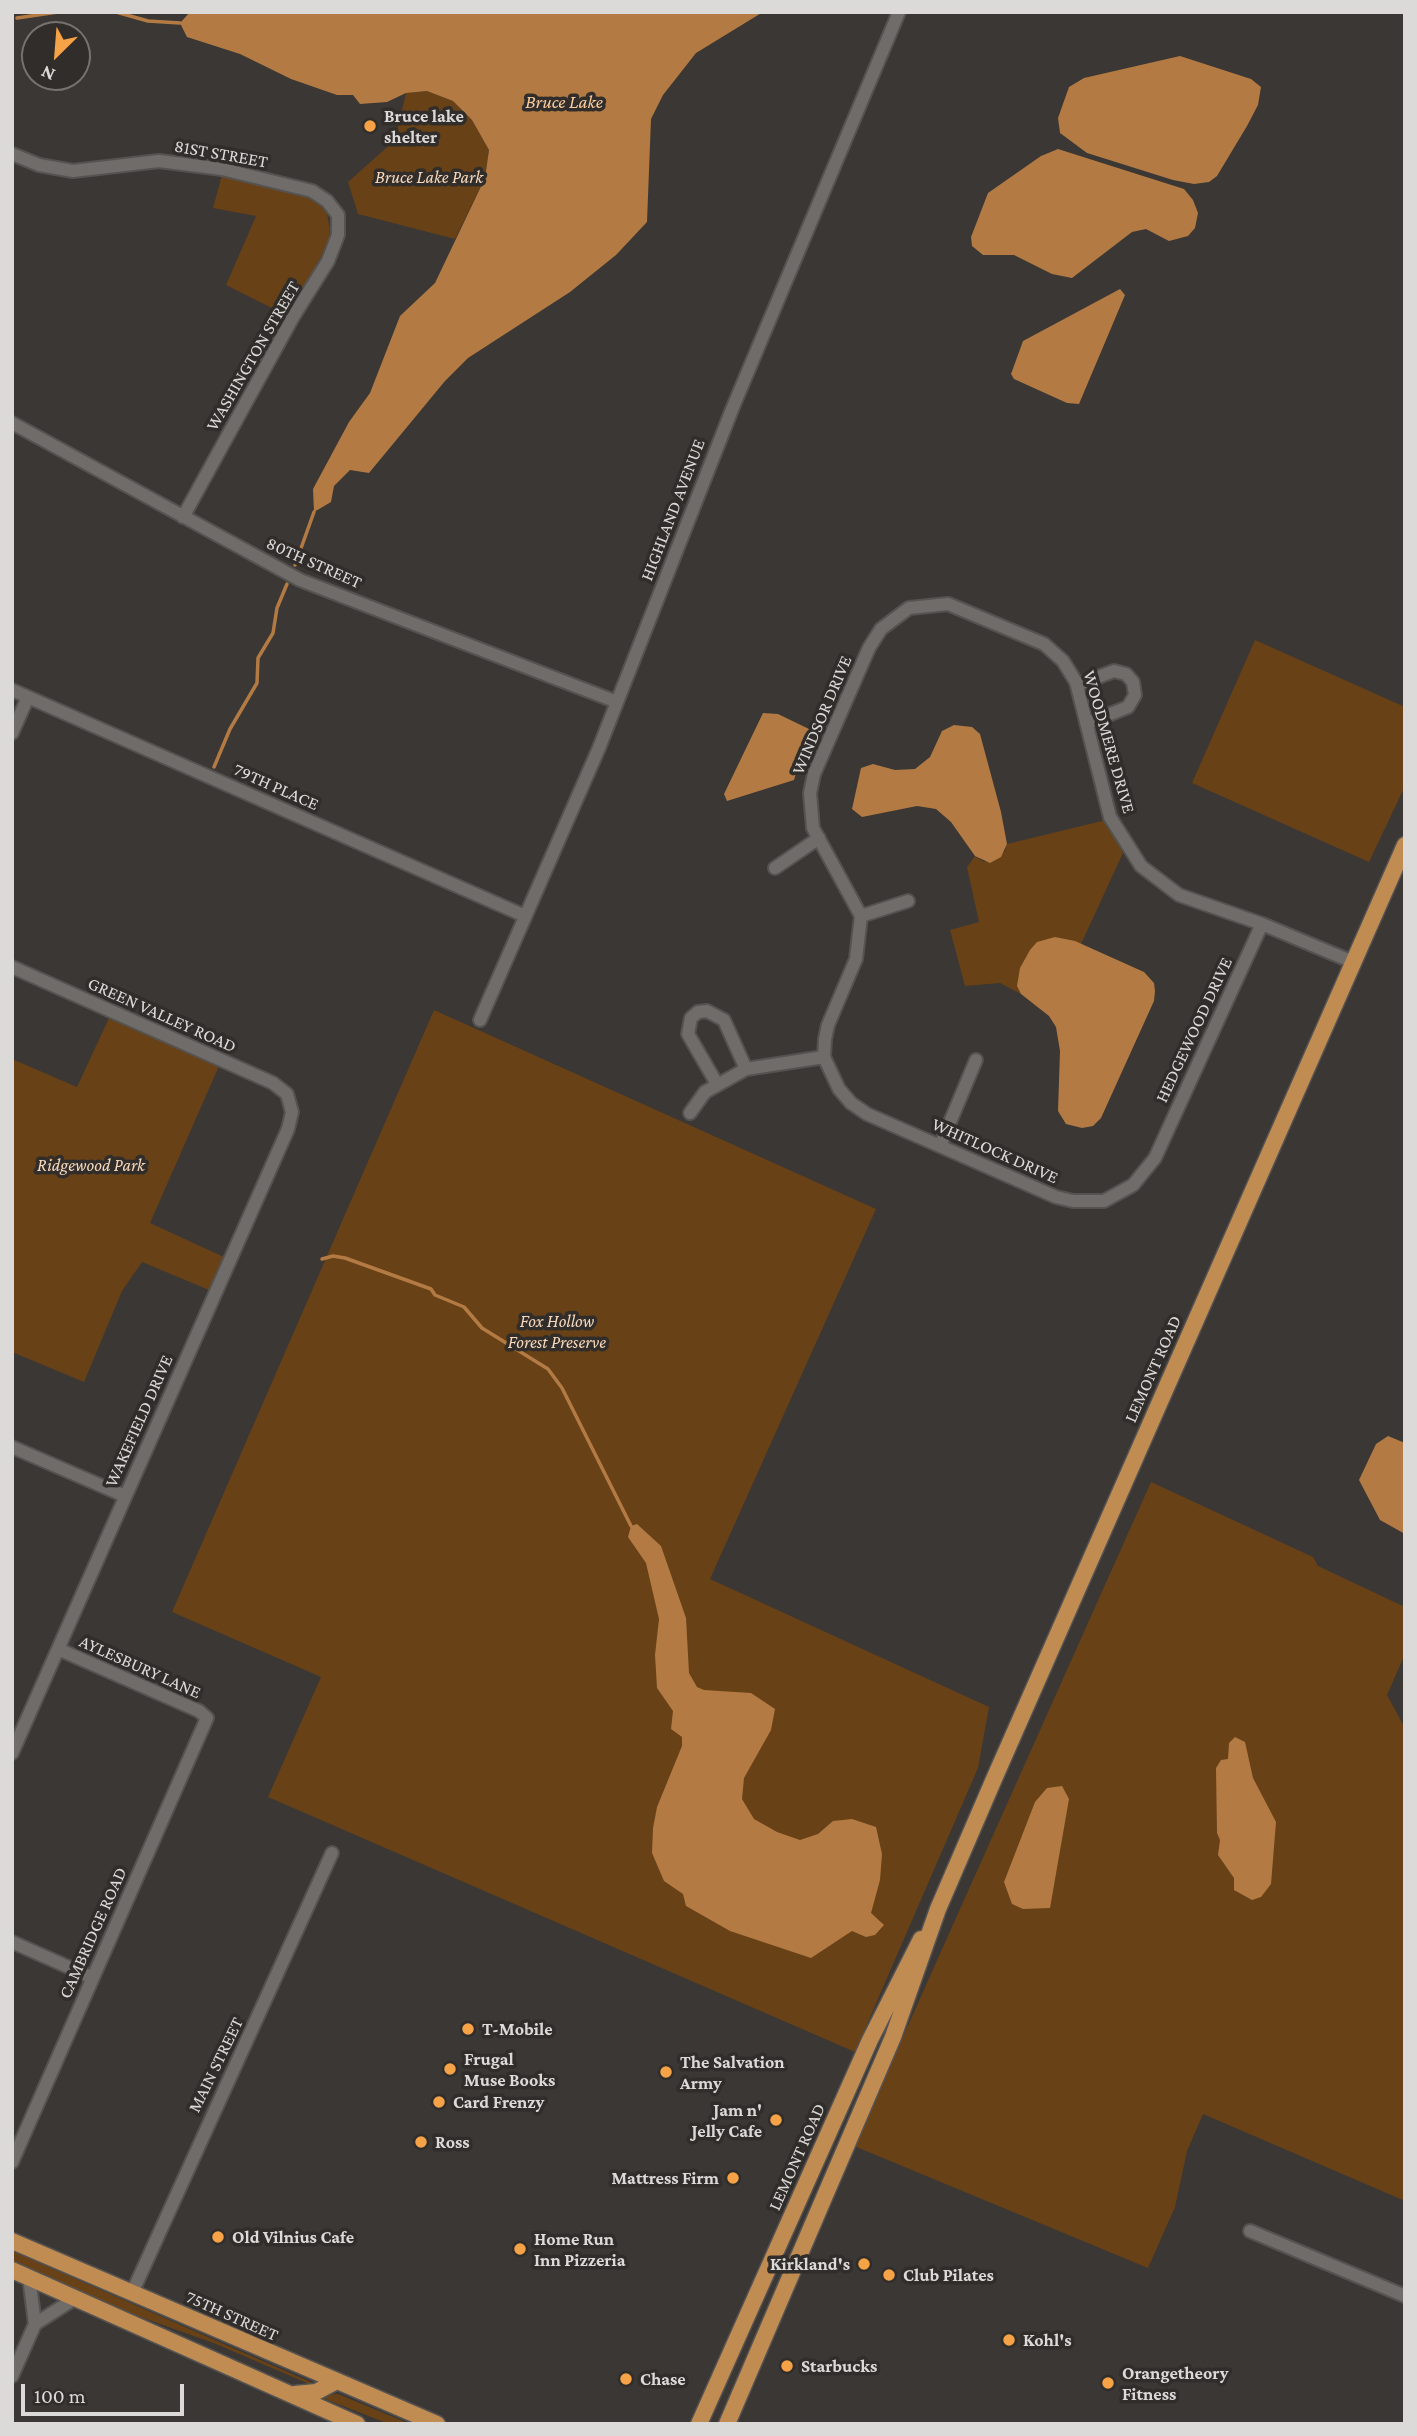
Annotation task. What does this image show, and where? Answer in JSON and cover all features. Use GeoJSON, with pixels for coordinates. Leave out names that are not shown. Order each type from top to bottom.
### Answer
{"type":"FeatureCollection","features":[{"type":"Feature","properties":{"kind":"main road","name":"LEMONT ROAD"},"geometry":{"type":"LineString","coordinates":[[727,2424],[893,2037],[938,1909],[1405,845]]}},
{"type":"Feature","properties":{"kind":"main road","name":"LEMONT ROAD"},"geometry":{"type":"LineString","coordinates":[[699,2424],[870,2040],[903,1970],[938,1909]]}},
{"type":"Feature","properties":{"kind":"main road","name":"75TH STREET"},"geometry":{"type":"LineString","coordinates":[[12,2241],[437,2424]]}},
{"type":"Feature","properties":{"kind":"main road"},"geometry":{"type":"LineString","coordinates":[[12,2270],[357,2424]]}},
{"type":"Feature","properties":{"kind":"main road"},"geometry":{"type":"LineString","coordinates":[[289,2394],[316,2392],[337,2381]]}},
{"type":"Feature","properties":{"kind":"street","name":"HIGHLAND AVENUE"},"geometry":{"type":"LineString","coordinates":[[480,1020],[617,702],[733,407],[899,12]]}},
{"type":"Feature","properties":{"kind":"street","name":"81ST STREET"},"geometry":{"type":"LineString","coordinates":[[12,154],[39,165],[73,171],[159,161],[222,169],[313,191],[335,210]]}},
{"type":"Feature","properties":{"kind":"street","name":"WASHINGTON STREET"},"geometry":{"type":"LineString","coordinates":[[183,517],[293,317],[328,261],[338,235],[335,210]]}},
{"type":"Feature","properties":{"kind":"street","name":"80TH STREET"},"geometry":{"type":"LineString","coordinates":[[12,423],[300,580],[617,702]]}},
{"type":"Feature","properties":{"kind":"street","name":"WINDSOR DRIVE"},"geometry":{"type":"LineString","coordinates":[[861,916],[813,828],[810,803],[814,774],[869,648],[881,629],[909,608],[940,603],[958,606],[1009,628]]}},
{"type":"Feature","properties":{"kind":"street","name":"WOODMERE DRIVE"},"geometry":{"type":"LineString","coordinates":[[1009,628],[1055,652],[1072,671],[1088,723],[1110,817],[1141,866],[1179,895],[1262,924],[1353,962]]}},
{"type":"Feature","properties":{"kind":"street"},"geometry":{"type":"LineString","coordinates":[[1077,685],[1114,671],[1126,674],[1133,682],[1135,695],[1128,708],[1088,723]]}},
{"type":"Feature","properties":{"kind":"street","name":"79TH PLACE"},"geometry":{"type":"LineString","coordinates":[[12,690],[525,916]]}},
{"type":"Feature","properties":{"kind":"street"},"geometry":{"type":"LineString","coordinates":[[12,733],[28,697]]}},
{"type":"Feature","properties":{"kind":"street"},"geometry":{"type":"LineString","coordinates":[[775,868],[818,838]]}},
{"type":"Feature","properties":{"kind":"street"},"geometry":{"type":"LineString","coordinates":[[690,1113],[705,1092],[746,1069],[824,1057],[828,1025],[859,947],[861,916],[908,901]]}},
{"type":"Feature","properties":{"kind":"street","name":"HEDGEWOOD DRIVE"},"geometry":{"type":"LineString","coordinates":[[1158,1151],[1262,924]]}},
{"type":"Feature","properties":{"kind":"street","name":"GREEN VALLEY ROAD"},"geometry":{"type":"LineString","coordinates":[[12,967],[273,1083],[281,1088],[291,1103]]}},
{"type":"Feature","properties":{"kind":"street"},"geometry":{"type":"LineString","coordinates":[[717,1084],[688,1034],[691,1018],[698,1012],[707,1011],[724,1020],[746,1069]]}},
{"type":"Feature","properties":{"kind":"street","name":"WHITLOCK DRIVE"},"geometry":{"type":"LineString","coordinates":[[824,1057],[839,1089],[848,1101],[867,1114],[1056,1197],[1081,1202],[1104,1201],[1133,1185],[1149,1168],[1158,1151]]}},
{"type":"Feature","properties":{"kind":"street"},"geometry":{"type":"LineString","coordinates":[[940,1146],[976,1060]]}},
{"type":"Feature","properties":{"kind":"street","name":"WAKEFIELD DRIVE"},"geometry":{"type":"LineString","coordinates":[[12,1753],[288,1129],[291,1103]]}},
{"type":"Feature","properties":{"kind":"street"},"geometry":{"type":"LineString","coordinates":[[12,1447],[125,1496]]}},
{"type":"Feature","properties":{"kind":"street","name":"AYLESBURY LANE"},"geometry":{"type":"LineString","coordinates":[[58,1649],[199,1711],[206,1718]]}},
{"type":"Feature","properties":{"kind":"street","name":"CAMBRIDGE ROAD"},"geometry":{"type":"LineString","coordinates":[[12,2162],[206,1718]]}},
{"type":"Feature","properties":{"kind":"street","name":"MAIN STREET"},"geometry":{"type":"LineString","coordinates":[[132,2293],[332,1853]]}},
{"type":"Feature","properties":{"kind":"street"},"geometry":{"type":"LineString","coordinates":[[12,1942],[93,1978]]}},
{"type":"Feature","properties":{"kind":"street"},"geometry":{"type":"LineString","coordinates":[[1250,2231],[1405,2296]]}},
{"type":"Feature","properties":{"kind":"street"},"geometry":{"type":"LineString","coordinates":[[29,2277],[35,2324]]}},
{"type":"Feature","properties":{"kind":"street"},"geometry":{"type":"LineString","coordinates":[[12,2376],[35,2324],[51,2311],[74,2299]]}},
{"type":"Feature","properties":{"kind":"green space","name":"Bruce Lake Park"},"geometry":{"type":"Polygon","coordinates":[[[428,91],[453,101],[472,120],[489,150],[485,178],[455,239],[358,214],[348,182],[395,140],[406,93],[428,91]]]}},
{"type":"Feature","properties":{"kind":"green space"},"geometry":{"type":"Polygon","coordinates":[[[222,175],[306,196],[319,204],[327,214],[330,229],[328,244],[288,316],[226,285],[256,216],[213,208],[222,175]]]}},
{"type":"Feature","properties":{"kind":"green space"},"geometry":{"type":"Polygon","coordinates":[[[1255,640],[1405,707],[1405,786],[1369,862],[1192,783],[1255,640]]]}},
{"type":"Feature","properties":{"kind":"green space"},"geometry":{"type":"Polygon","coordinates":[[[1106,820],[1123,853],[1081,944],[1055,937],[1017,986],[1021,994],[1000,983],[965,986],[950,930],[979,922],[967,867],[975,856],[984,862],[1005,851],[1007,844],[1106,820]]]}},
{"type":"Feature","properties":{"kind":"green space","name":"Fox Hollow Forest Preserve"},"geometry":{"type":"Polygon","coordinates":[[[434,1010],[876,1209],[710,1579],[989,1707],[978,1768],[855,2052],[268,1797],[321,1677],[172,1612],[434,1010]]]}},
{"type":"Feature","properties":{"kind":"green space","name":"Ridgewood Park"},"geometry":{"type":"Polygon","coordinates":[[[109,1018],[219,1066],[150,1223],[224,1257],[209,1290],[142,1262],[122,1291],[84,1382],[12,1352],[12,1059],[77,1087],[109,1018]]]}},
{"type":"Feature","properties":{"kind":"green space"},"geometry":{"type":"Polygon","coordinates":[[[1151,1482],[1313,1557],[1318,1566],[1405,1607],[1405,1654],[1387,1695],[1405,1728],[1405,2201],[1203,2114],[1187,2151],[1175,2207],[1148,2268],[854,2146],[1151,1482]]]}},
{"type":"Feature","properties":{"kind":"green space"},"geometry":{"type":"Polygon","coordinates":[[[12,2251],[315,2384],[314,2386],[216,2344],[135,2315],[12,2261],[12,2251]]]}},
{"type":"Feature","properties":{"kind":"green space"},"geometry":{"type":"Polygon","coordinates":[[[338,2394],[410,2424],[389,2424],[325,2399],[327,2395],[338,2394]]]}},
{"type":"Feature","properties":{"kind":"water","name":"Bruce Lake"},"geometry":{"type":"Polygon","coordinates":[[[190,12],[763,12],[696,53],[663,95],[651,119],[647,222],[616,255],[570,292],[468,358],[445,381],[369,473],[350,470],[334,486],[331,502],[314,512],[313,489],[349,422],[370,393],[400,316],[435,283],[485,178],[489,150],[472,120],[453,101],[427,91],[406,93],[387,102],[360,104],[353,95],[337,95],[291,79],[240,54],[187,37],[180,23],[190,12]]]}},
{"type":"Feature","properties":{"kind":"water"},"geometry":{"type":"Polygon","coordinates":[[[1180,56],[1251,79],[1261,87],[1258,105],[1247,126],[1217,176],[1209,182],[1194,184],[1173,180],[1087,153],[1060,133],[1058,118],[1069,87],[1084,78],[1180,56]]]}},
{"type":"Feature","properties":{"kind":"water"},"geometry":{"type":"Polygon","coordinates":[[[1058,149],[1184,189],[1193,200],[1198,213],[1195,228],[1188,236],[1169,241],[1146,229],[1132,232],[1072,278],[1052,274],[1014,255],[983,255],[972,246],[971,237],[988,193],[1041,156],[1058,149]]]}},
{"type":"Feature","properties":{"kind":"water"},"geometry":{"type":"Polygon","coordinates":[[[1120,289],[1125,295],[1079,404],[1067,403],[1014,379],[1011,374],[1023,341],[1120,289]]]}},
{"type":"Feature","properties":{"kind":"water"},"geometry":{"type":"Polygon","coordinates":[[[763,713],[778,714],[809,729],[794,780],[727,801],[724,794],[763,713]]]}},
{"type":"Feature","properties":{"kind":"water"},"geometry":{"type":"Polygon","coordinates":[[[954,725],[972,727],[980,734],[1001,812],[1007,844],[1001,857],[990,863],[975,856],[951,822],[936,809],[917,806],[862,817],[852,809],[861,768],[873,764],[895,770],[915,769],[930,757],[942,731],[954,725]]]}},
{"type":"Feature","properties":{"kind":"water"},"geometry":{"type":"Polygon","coordinates":[[[1055,937],[1075,941],[1144,972],[1154,983],[1154,1001],[1101,1118],[1093,1126],[1082,1128],[1066,1124],[1058,1111],[1060,1051],[1056,1027],[1049,1016],[1021,994],[1017,986],[1020,968],[1030,950],[1037,942],[1055,937]]]}},
{"type":"Feature","properties":{"kind":"water"},"geometry":{"type":"Polygon","coordinates":[[[1388,1436],[1405,1443],[1405,1534],[1380,1520],[1359,1480],[1376,1444],[1388,1436]]]}},
{"type":"Feature","properties":{"kind":"water"},"geometry":{"type":"Polygon","coordinates":[[[637,1524],[661,1546],[686,1618],[689,1673],[697,1687],[704,1690],[751,1693],[775,1709],[771,1730],[744,1778],[742,1799],[754,1819],[777,1832],[800,1840],[818,1834],[833,1821],[852,1819],[876,1827],[882,1854],[880,1880],[871,1913],[884,1925],[875,1935],[866,1937],[852,1931],[811,1958],[730,1931],[686,1906],[683,1894],[664,1881],[652,1853],[653,1828],[657,1807],[682,1746],[682,1737],[671,1729],[673,1711],[657,1688],[655,1655],[659,1619],[646,1563],[628,1537],[631,1526],[637,1524]]]}},
{"type":"Feature","properties":{"kind":"water"},"geometry":{"type":"Polygon","coordinates":[[[1235,1737],[1245,1742],[1253,1778],[1276,1822],[1271,1884],[1261,1897],[1252,1900],[1234,1890],[1234,1878],[1218,1855],[1220,1840],[1217,1833],[1216,1768],[1221,1760],[1228,1759],[1229,1743],[1235,1737]]]}},
{"type":"Feature","properties":{"kind":"water"},"geometry":{"type":"Polygon","coordinates":[[[1062,1786],[1069,1799],[1050,1908],[1023,1909],[1012,1904],[1004,1882],[1035,1802],[1047,1788],[1062,1786]]]}},
{"type":"Feature","properties":{"kind":"waterway"},"geometry":{"type":"LineString","coordinates":[[17,18],[58,12]]}},
{"type":"Feature","properties":{"kind":"waterway"},"geometry":{"type":"LineString","coordinates":[[116,12],[148,21],[180,23]]}},
{"type":"Feature","properties":{"kind":"waterway"},"geometry":{"type":"LineString","coordinates":[[295,565],[314,512]]}},
{"type":"Feature","properties":{"kind":"waterway"},"geometry":{"type":"LineString","coordinates":[[214,767],[230,729],[257,683],[258,658],[273,633],[277,608],[287,584]]}},
{"type":"Feature","properties":{"kind":"waterway"},"geometry":{"type":"LineString","coordinates":[[322,1259],[333,1256],[345,1258],[431,1289],[435,1295],[464,1307],[482,1328],[548,1369],[562,1388],[631,1526]]}},
{"type":"Feature","properties":{"kind":"place","name":"Bruce lake shelter"},"geometry":{"type":"Point","coordinates":[370,126]}},
{"type":"Feature","properties":{"kind":"place","name":"T-Mobile"},"geometry":{"type":"Point","coordinates":[468,2029]}},
{"type":"Feature","properties":{"kind":"place","name":"Frugal Muse Books"},"geometry":{"type":"Point","coordinates":[450,2069]}},
{"type":"Feature","properties":{"kind":"place","name":"The Salvation Army"},"geometry":{"type":"Point","coordinates":[666,2072]}},
{"type":"Feature","properties":{"kind":"place","name":"Card Frenzy"},"geometry":{"type":"Point","coordinates":[439,2102]}},
{"type":"Feature","properties":{"kind":"place","name":"Jam n' Jelly Cafe"},"geometry":{"type":"Point","coordinates":[776,2120]}},
{"type":"Feature","properties":{"kind":"place","name":"Ross"},"geometry":{"type":"Point","coordinates":[421,2142]}},
{"type":"Feature","properties":{"kind":"place","name":"Mattress Firm"},"geometry":{"type":"Point","coordinates":[733,2178]}},
{"type":"Feature","properties":{"kind":"place","name":"Old Vilnius Cafe"},"geometry":{"type":"Point","coordinates":[218,2237]}},
{"type":"Feature","properties":{"kind":"place","name":"Home Run Inn Pizzeria"},"geometry":{"type":"Point","coordinates":[520,2249]}},
{"type":"Feature","properties":{"kind":"place","name":"Kirkland's"},"geometry":{"type":"Point","coordinates":[864,2264]}},
{"type":"Feature","properties":{"kind":"place","name":"Club Pilates"},"geometry":{"type":"Point","coordinates":[889,2275]}},
{"type":"Feature","properties":{"kind":"place","name":"Kohl's"},"geometry":{"type":"Point","coordinates":[1009,2340]}},
{"type":"Feature","properties":{"kind":"place","name":"Starbucks"},"geometry":{"type":"Point","coordinates":[787,2366]}},
{"type":"Feature","properties":{"kind":"place","name":"Chase"},"geometry":{"type":"Point","coordinates":[626,2379]}},
{"type":"Feature","properties":{"kind":"place","name":"Orangetheory Fitness"},"geometry":{"type":"Point","coordinates":[1108,2383]}}]}
